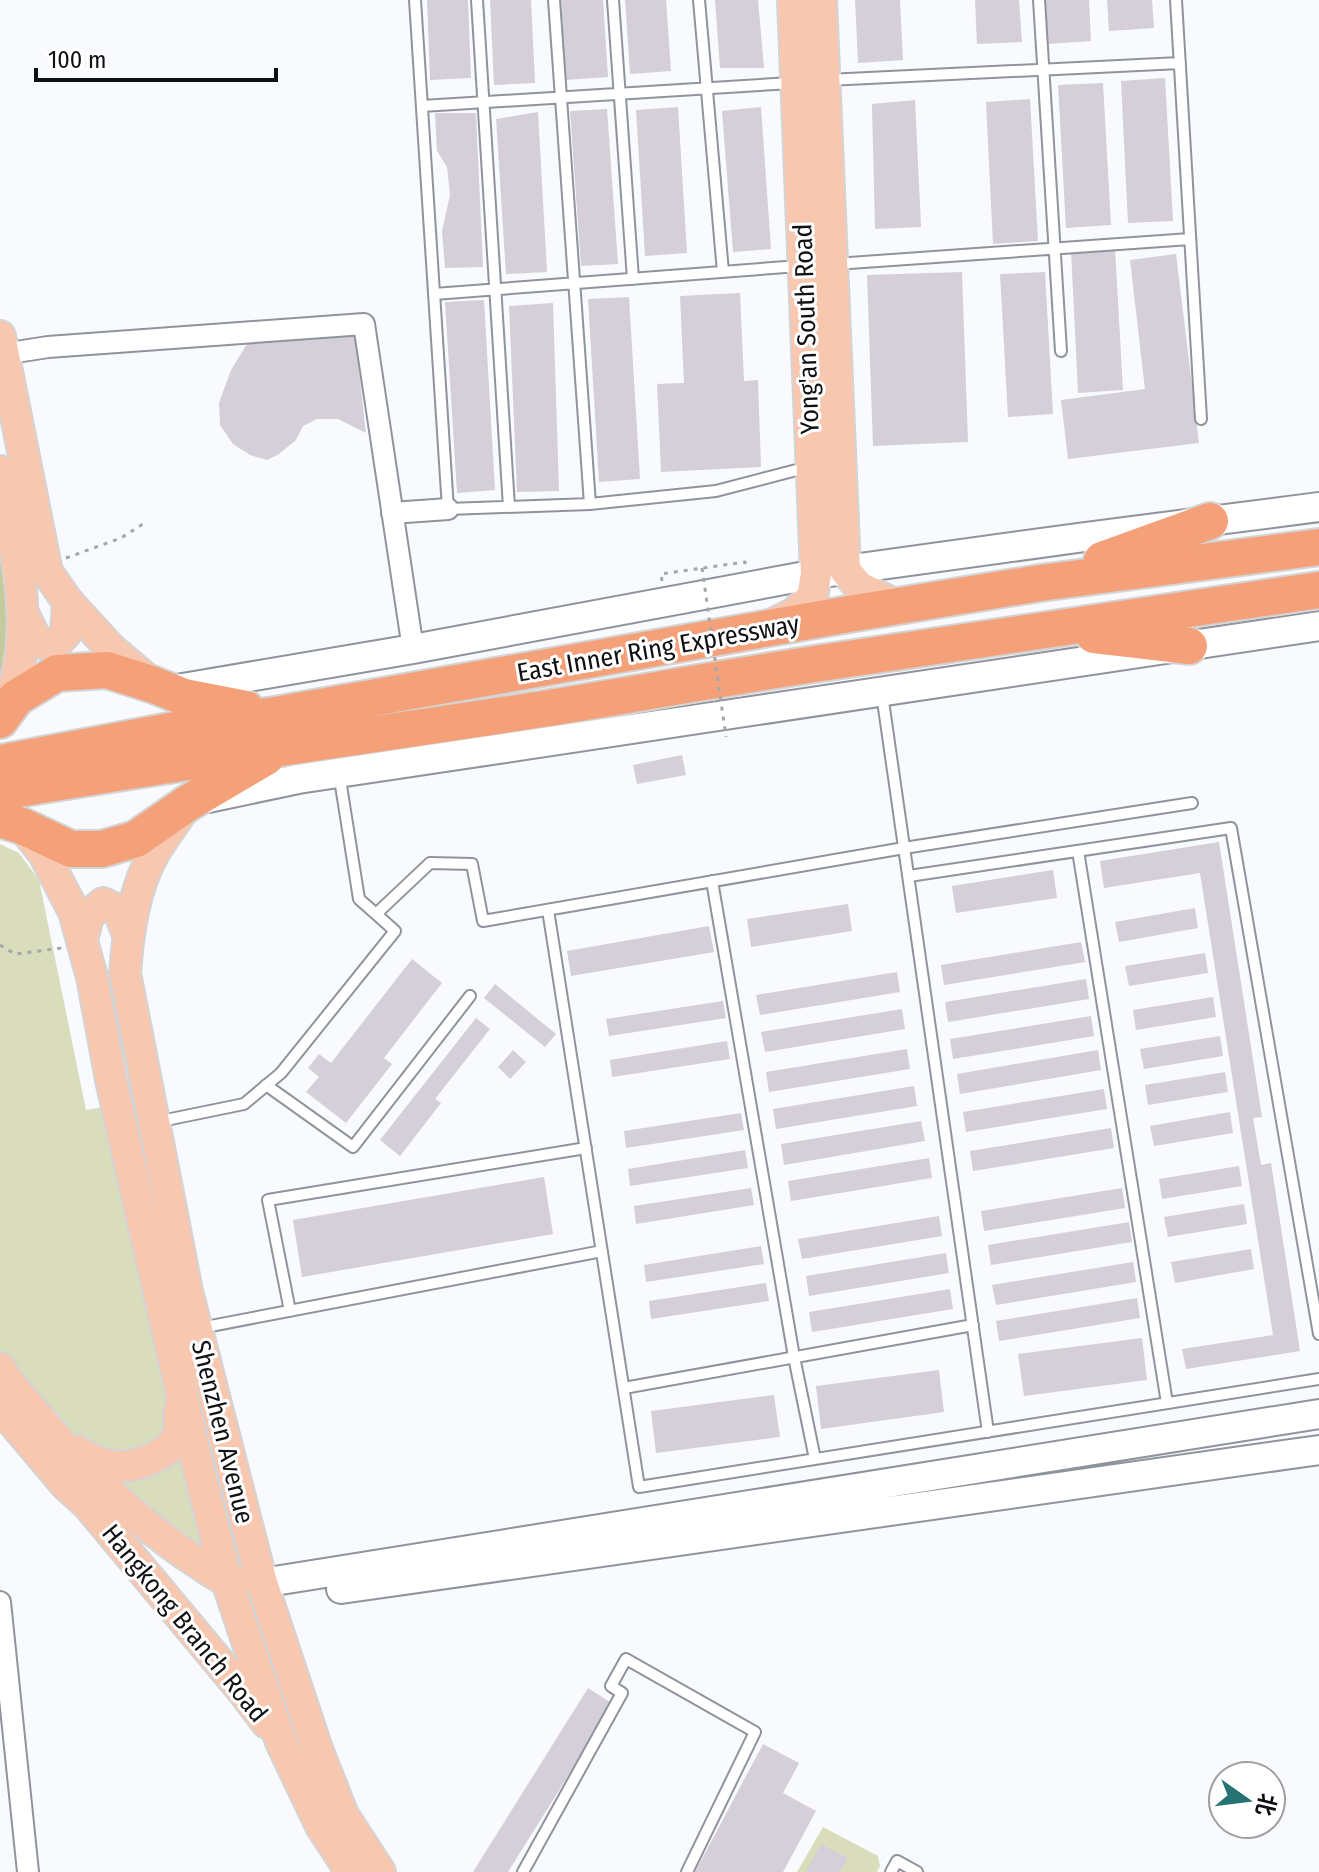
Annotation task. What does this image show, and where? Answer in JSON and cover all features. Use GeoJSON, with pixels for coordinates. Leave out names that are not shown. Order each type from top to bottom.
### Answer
{"type":"FeatureCollection","features":[{"type":"Feature","properties":{"kind":"highway"},"geometry":{"type":"LineString","coordinates":[[1040,583],[1210,521]]}},
{"type":"Feature","properties":{"kind":"highway","name":"East Inner Ring Expressway"},"geometry":{"type":"LineString","coordinates":[[0,792],[203,759],[276,732],[761,630],[1040,583],[1319,547]]}},
{"type":"Feature","properties":{"kind":"highway","name":"East Inner Ring Expressway"},"geometry":{"type":"LineString","coordinates":[[0,763],[212,723],[276,732],[1319,590]]}},
{"type":"Feature","properties":{"kind":"highway"},"geometry":{"type":"LineString","coordinates":[[1041,629],[1189,646]]}},
{"type":"Feature","properties":{"kind":"highway"},"geometry":{"type":"LineString","coordinates":[[0,718],[16,698],[57,673],[107,670],[276,732]]}},
{"type":"Feature","properties":{"kind":"highway"},"geometry":{"type":"LineString","coordinates":[[11,822],[71,849],[102,849],[136,839],[188,803],[276,732]]}},
{"type":"Feature","properties":{"kind":"main road","name":"Yong'an South Road"},"geometry":{"type":"LineString","coordinates":[[761,630],[793,614],[812,598],[830,572],[840,456],[818,265],[810,82],[793,0]]}},
{"type":"Feature","properties":{"kind":"main road","name":"Yong'an South Road"},"geometry":{"type":"LineString","coordinates":[[810,82],[821,0]]}},
{"type":"Feature","properties":{"kind":"main road","name":"Yong'an South Road"},"geometry":{"type":"LineString","coordinates":[[818,265],[812,466],[830,572]]}},
{"type":"Feature","properties":{"kind":"main road"},"geometry":{"type":"LineString","coordinates":[[0,718],[14,688],[24,634],[23,613],[38,570],[2,345]]}},
{"type":"Feature","properties":{"kind":"main road"},"geometry":{"type":"LineString","coordinates":[[0,471],[38,570],[111,649],[161,688]]}},
{"type":"Feature","properties":{"kind":"main road"},"geometry":{"type":"LineString","coordinates":[[830,572],[899,606]]}},
{"type":"Feature","properties":{"kind":"main road"},"geometry":{"type":"LineString","coordinates":[[23,613],[37,642],[54,646],[66,633],[68,602]]}},
{"type":"Feature","properties":{"kind":"main road","name":"Shenzhen Avenue"},"geometry":{"type":"LineString","coordinates":[[188,803],[153,855],[137,895],[128,935],[125,973],[187,1291],[265,1591],[317,1749],[343,1815],[380,1872]]}},
{"type":"Feature","properties":{"kind":"main road","name":"Shenzhen Avenue"},"geometry":{"type":"LineString","coordinates":[[11,822],[44,854],[74,912],[92,977],[111,1080],[197,1463],[230,1590],[281,1742],[321,1826],[351,1872]]}},
{"type":"Feature","properties":{"kind":"main road"},"geometry":{"type":"LineString","coordinates":[[82,943],[88,916],[103,903],[119,911],[128,935]]}},
{"type":"Feature","properties":{"kind":"main road","name":"Hangkong Branch Road"},"geometry":{"type":"LineString","coordinates":[[0,1368],[56,1438],[113,1496],[230,1590]]}},
{"type":"Feature","properties":{"kind":"main road"},"geometry":{"type":"LineString","coordinates":[[56,1438],[92,1461],[122,1468],[143,1464],[165,1452],[178,1436],[181,1389]]}},
{"type":"Feature","properties":{"kind":"main road","name":"Hangkong Branch Road"},"geometry":{"type":"LineString","coordinates":[[0,1407],[66,1485],[88,1505],[164,1560],[188,1576],[230,1590],[265,1591]]}},
{"type":"Feature","properties":{"kind":"main road","name":"Hangkong Branch Road"},"geometry":{"type":"LineString","coordinates":[[88,1505],[281,1742]]}},
{"type":"Feature","properties":{"kind":"street"},"geometry":{"type":"LineString","coordinates":[[2,345],[48,347],[364,324],[413,649]]}},
{"type":"Feature","properties":{"kind":"street"},"geometry":{"type":"LineString","coordinates":[[161,688],[413,649],[830,572],[1319,507]]}},
{"type":"Feature","properties":{"kind":"street"},"geometry":{"type":"LineString","coordinates":[[392,513],[448,509]]}},
{"type":"Feature","properties":{"kind":"street"},"geometry":{"type":"LineString","coordinates":[[188,803],[298,779],[1319,626]]}},
{"type":"Feature","properties":{"kind":"street"},"geometry":{"type":"LineString","coordinates":[[265,1591],[1319,1414]]}},
{"type":"Feature","properties":{"kind":"street"},"geometry":{"type":"LineString","coordinates":[[265,1591],[1319,1450]]}},
{"type":"Feature","properties":{"kind":"street"},"geometry":{"type":"LineString","coordinates":[[0,1602],[28,1872]]}},
{"type":"Feature","properties":{"kind":"lane"},"geometry":{"type":"LineString","coordinates":[[415,0],[448,509],[590,504],[716,491],[840,456]]}},
{"type":"Feature","properties":{"kind":"lane"},"geometry":{"type":"LineString","coordinates":[[477,0],[509,507]]}},
{"type":"Feature","properties":{"kind":"lane"},"geometry":{"type":"LineString","coordinates":[[554,0],[590,504]]}},
{"type":"Feature","properties":{"kind":"lane"},"geometry":{"type":"LineString","coordinates":[[613,0],[633,279]]}},
{"type":"Feature","properties":{"kind":"lane"},"geometry":{"type":"LineString","coordinates":[[699,0],[723,272]]}},
{"type":"Feature","properties":{"kind":"lane"},"geometry":{"type":"LineString","coordinates":[[1039,0],[1061,351]]}},
{"type":"Feature","properties":{"kind":"lane"},"geometry":{"type":"LineString","coordinates":[[1176,0],[1201,419]]}},
{"type":"Feature","properties":{"kind":"lane"},"geometry":{"type":"LineString","coordinates":[[422,106],[1180,63]]}},
{"type":"Feature","properties":{"kind":"lane"},"geometry":{"type":"LineString","coordinates":[[434,294],[1190,239]]}},
{"type":"Feature","properties":{"kind":"lane"},"geometry":{"type":"LineString","coordinates":[[882,692],[988,1432]]}},
{"type":"Feature","properties":{"kind":"lane"},"geometry":{"type":"LineString","coordinates":[[154,1123],[244,1104],[281,1073],[395,931],[359,899],[339,773]]}},
{"type":"Feature","properties":{"kind":"lane"},"geometry":{"type":"LineString","coordinates":[[376,914],[430,863],[472,864],[483,921],[904,848],[1192,803]]}},
{"type":"Feature","properties":{"kind":"lane"},"geometry":{"type":"LineString","coordinates":[[909,876],[1231,828],[1319,1334]]}},
{"type":"Feature","properties":{"kind":"lane"},"geometry":{"type":"LineString","coordinates":[[1078,851],[1167,1403]]}},
{"type":"Feature","properties":{"kind":"lane"},"geometry":{"type":"LineString","coordinates":[[712,881],[794,1357],[815,1459]]}},
{"type":"Feature","properties":{"kind":"lane"},"geometry":{"type":"LineString","coordinates":[[548,910],[639,1487],[1319,1379]]}},
{"type":"Feature","properties":{"kind":"lane"},"geometry":{"type":"LineString","coordinates":[[266,1085],[353,1147],[470,996]]}},
{"type":"Feature","properties":{"kind":"lane"},"geometry":{"type":"LineString","coordinates":[[290,1311],[268,1200],[586,1148]]}},
{"type":"Feature","properties":{"kind":"lane"},"geometry":{"type":"LineString","coordinates":[[197,1329],[602,1251]]}},
{"type":"Feature","properties":{"kind":"lane"},"geometry":{"type":"LineString","coordinates":[[624,1388],[973,1325]]}},
{"type":"Feature","properties":{"kind":"lane"},"geometry":{"type":"LineString","coordinates":[[523,1872],[622,1693],[611,1686],[626,1659],[755,1732],[687,1872]]}},
{"type":"Feature","properties":{"kind":"lane"},"geometry":{"type":"LineString","coordinates":[[891,1872],[897,1861],[917,1872]]}},
{"type":"Feature","properties":{"kind":"path"},"geometry":{"type":"LineString","coordinates":[[38,570],[121,538],[146,522]]}},
{"type":"Feature","properties":{"kind":"path"},"geometry":{"type":"LineString","coordinates":[[661,574],[745,562]]}},
{"type":"Feature","properties":{"kind":"path"},"geometry":{"type":"LineString","coordinates":[[702,568],[726,737]]}},
{"type":"Feature","properties":{"kind":"path"},"geometry":{"type":"LineString","coordinates":[[0,945],[15,954],[82,943]]}},
{"type":"Feature","properties":{"kind":"green space"},"geometry":{"type":"Polygon","coordinates":[[[0,471],[20,576],[0,717],[0,471]]]}},
{"type":"Feature","properties":{"kind":"green space"},"geometry":{"type":"Polygon","coordinates":[[[0,844],[19,853],[39,880],[86,1110],[117,1105],[227,1581],[189,1557],[0,1368],[0,844]]]}},
{"type":"Feature","properties":{"kind":"green space"},"geometry":{"type":"Polygon","coordinates":[[[823,1827],[878,1856],[880,1866],[877,1872],[797,1872],[823,1827]]]}},
{"type":"Feature","properties":{"kind":"building"},"geometry":{"type":"Polygon","coordinates":[[[427,0],[468,0],[471,78],[430,80],[427,0]]]}},
{"type":"Feature","properties":{"kind":"building"},"geometry":{"type":"Polygon","coordinates":[[[490,0],[531,0],[535,83],[494,85],[490,0]]]}},
{"type":"Feature","properties":{"kind":"building"},"geometry":{"type":"Polygon","coordinates":[[[561,0],[603,0],[608,77],[566,80],[561,0]]]}},
{"type":"Feature","properties":{"kind":"building"},"geometry":{"type":"Polygon","coordinates":[[[625,0],[666,0],[671,71],[630,74],[625,0]]]}},
{"type":"Feature","properties":{"kind":"building"},"geometry":{"type":"Polygon","coordinates":[[[715,0],[758,0],[764,68],[720,68],[715,0]]]}},
{"type":"Feature","properties":{"kind":"building"},"geometry":{"type":"Polygon","coordinates":[[[855,0],[900,0],[903,60],[858,63],[855,0]]]}},
{"type":"Feature","properties":{"kind":"building"},"geometry":{"type":"Polygon","coordinates":[[[975,0],[1019,0],[1022,42],[977,44],[975,0]]]}},
{"type":"Feature","properties":{"kind":"building"},"geometry":{"type":"Polygon","coordinates":[[[1044,0],[1089,0],[1091,41],[1047,44],[1044,0]]]}},
{"type":"Feature","properties":{"kind":"building"},"geometry":{"type":"Polygon","coordinates":[[[1107,0],[1152,0],[1154,28],[1109,31],[1107,0]]]}},
{"type":"Feature","properties":{"kind":"building"},"geometry":{"type":"Polygon","coordinates":[[[1165,78],[1173,221],[1128,223],[1121,81],[1165,78]]]}},
{"type":"Feature","properties":{"kind":"building"},"geometry":{"type":"Polygon","coordinates":[[[1103,83],[1111,225],[1066,228],[1058,85],[1103,83]]]}},
{"type":"Feature","properties":{"kind":"building"},"geometry":{"type":"Polygon","coordinates":[[[1030,99],[1038,241],[993,244],[986,102],[1030,99]]]}},
{"type":"Feature","properties":{"kind":"building"},"geometry":{"type":"Polygon","coordinates":[[[915,100],[921,227],[875,229],[872,104],[915,100]]]}},
{"type":"Feature","properties":{"kind":"building"},"geometry":{"type":"Polygon","coordinates":[[[678,107],[687,253],[645,256],[636,110],[678,107]]]}},
{"type":"Feature","properties":{"kind":"building"},"geometry":{"type":"Polygon","coordinates":[[[761,107],[771,249],[733,252],[722,111],[761,107]]]}},
{"type":"Feature","properties":{"kind":"building"},"geometry":{"type":"Polygon","coordinates":[[[607,109],[618,264],[581,266],[570,111],[607,109]]]}},
{"type":"Feature","properties":{"kind":"building"},"geometry":{"type":"Polygon","coordinates":[[[538,112],[547,272],[506,274],[496,119],[538,112]]]}},
{"type":"Feature","properties":{"kind":"building"},"geometry":{"type":"Polygon","coordinates":[[[435,113],[476,113],[483,267],[445,268],[442,231],[450,195],[447,167],[437,151],[435,113]]]}},
{"type":"Feature","properties":{"kind":"building"},"geometry":{"type":"Polygon","coordinates":[[[1115,248],[1123,390],[1078,393],[1071,250],[1115,248]]]}},
{"type":"Feature","properties":{"kind":"building"},"geometry":{"type":"Polygon","coordinates":[[[1176,254],[1199,443],[1068,459],[1061,400],[1145,389],[1130,260],[1176,254]]]}},
{"type":"Feature","properties":{"kind":"building"},"geometry":{"type":"Polygon","coordinates":[[[962,272],[968,442],[873,446],[867,275],[962,272]]]}},
{"type":"Feature","properties":{"kind":"building"},"geometry":{"type":"Polygon","coordinates":[[[1045,272],[1053,414],[1008,417],[1000,274],[1045,272]]]}},
{"type":"Feature","properties":{"kind":"building"},"geometry":{"type":"Polygon","coordinates":[[[740,293],[744,381],[758,380],[761,467],[661,472],[657,384],[684,383],[680,296],[740,293]]]}},
{"type":"Feature","properties":{"kind":"building"},"geometry":{"type":"Polygon","coordinates":[[[629,297],[640,479],[599,482],[588,299],[629,297]]]}},
{"type":"Feature","properties":{"kind":"building"},"geometry":{"type":"Polygon","coordinates":[[[484,300],[495,490],[457,493],[445,302],[484,300]]]}},
{"type":"Feature","properties":{"kind":"building"},"geometry":{"type":"Polygon","coordinates":[[[553,303],[559,491],[517,492],[509,306],[553,303]]]}},
{"type":"Feature","properties":{"kind":"building"},"geometry":{"type":"Polygon","coordinates":[[[355,335],[366,433],[338,419],[317,419],[303,426],[296,440],[267,460],[250,455],[233,444],[220,425],[219,403],[231,370],[247,344],[355,335]]]}},
{"type":"Feature","properties":{"kind":"building"},"geometry":{"type":"Polygon","coordinates":[[[682,755],[686,775],[637,784],[633,765],[682,755]]]}},
{"type":"Feature","properties":{"kind":"building"},"geometry":{"type":"Polygon","coordinates":[[[1219,842],[1262,1117],[1253,1118],[1261,1165],[1271,1163],[1300,1351],[1186,1369],[1182,1349],[1273,1335],[1200,873],[1104,888],[1100,861],[1219,842]]]}},
{"type":"Feature","properties":{"kind":"building"},"geometry":{"type":"Polygon","coordinates":[[[1053,870],[1057,898],[956,913],[952,886],[1053,870]]]}},
{"type":"Feature","properties":{"kind":"building"},"geometry":{"type":"Polygon","coordinates":[[[848,904],[852,931],[751,947],[747,919],[848,904]]]}},
{"type":"Feature","properties":{"kind":"building"},"geometry":{"type":"Polygon","coordinates":[[[1195,908],[1198,928],[1119,942],[1115,922],[1195,908]]]}},
{"type":"Feature","properties":{"kind":"building"},"geometry":{"type":"Polygon","coordinates":[[[709,926],[714,952],[571,976],[567,951],[709,926]]]}},
{"type":"Feature","properties":{"kind":"building"},"geometry":{"type":"Polygon","coordinates":[[[1081,942],[1085,962],[944,985],[941,965],[1081,942]]]}},
{"type":"Feature","properties":{"kind":"building"},"geometry":{"type":"Polygon","coordinates":[[[1205,953],[1208,973],[1129,986],[1125,966],[1205,953]]]}},
{"type":"Feature","properties":{"kind":"building"},"geometry":{"type":"Polygon","coordinates":[[[412,959],[442,983],[384,1058],[392,1064],[346,1123],[306,1092],[319,1077],[308,1068],[319,1054],[331,1063],[412,959]]]}},
{"type":"Feature","properties":{"kind":"building"},"geometry":{"type":"Polygon","coordinates":[[[897,972],[900,992],[760,1015],[756,995],[897,972]]]}},
{"type":"Feature","properties":{"kind":"building"},"geometry":{"type":"Polygon","coordinates":[[[1086,979],[1089,999],[948,1022],[945,1002],[1086,979]]]}},
{"type":"Feature","properties":{"kind":"building"},"geometry":{"type":"Polygon","coordinates":[[[495,984],[556,1034],[545,1047],[484,998],[495,984]]]}},
{"type":"Feature","properties":{"kind":"building"},"geometry":{"type":"Polygon","coordinates":[[[1213,997],[1216,1017],[1136,1030],[1133,1010],[1213,997]]]}},
{"type":"Feature","properties":{"kind":"building"},"geometry":{"type":"Polygon","coordinates":[[[723,1001],[726,1018],[609,1036],[606,1019],[723,1001]]]}},
{"type":"Feature","properties":{"kind":"building"},"geometry":{"type":"Polygon","coordinates":[[[902,1009],[905,1029],[765,1052],[761,1032],[902,1009]]]}},
{"type":"Feature","properties":{"kind":"building"},"geometry":{"type":"Polygon","coordinates":[[[1091,1016],[1094,1036],[953,1059],[950,1039],[1091,1016]]]}},
{"type":"Feature","properties":{"kind":"building"},"geometry":{"type":"Polygon","coordinates":[[[476,1018],[490,1029],[435,1099],[441,1103],[400,1156],[380,1140],[476,1018]]]}},
{"type":"Feature","properties":{"kind":"building"},"geometry":{"type":"Polygon","coordinates":[[[1220,1036],[1223,1056],[1144,1069],[1140,1049],[1220,1036]]]}},
{"type":"Feature","properties":{"kind":"building"},"geometry":{"type":"Polygon","coordinates":[[[727,1041],[730,1059],[612,1077],[610,1060],[727,1041]]]}},
{"type":"Feature","properties":{"kind":"building"},"geometry":{"type":"Polygon","coordinates":[[[907,1049],[910,1069],[769,1092],[766,1072],[907,1049]]]}},
{"type":"Feature","properties":{"kind":"building"},"geometry":{"type":"Polygon","coordinates":[[[513,1050],[526,1062],[510,1079],[498,1067],[513,1050]]]}},
{"type":"Feature","properties":{"kind":"building"},"geometry":{"type":"Polygon","coordinates":[[[1098,1050],[1101,1070],[960,1094],[957,1074],[1098,1050]]]}},
{"type":"Feature","properties":{"kind":"building"},"geometry":{"type":"Polygon","coordinates":[[[1225,1072],[1228,1092],[1148,1105],[1145,1085],[1225,1072]]]}},
{"type":"Feature","properties":{"kind":"building"},"geometry":{"type":"Polygon","coordinates":[[[914,1086],[917,1106],[776,1129],[773,1109],[914,1086]]]}},
{"type":"Feature","properties":{"kind":"building"},"geometry":{"type":"Polygon","coordinates":[[[1104,1089],[1107,1109],[966,1132],[963,1112],[1104,1089]]]}},
{"type":"Feature","properties":{"kind":"building"},"geometry":{"type":"Polygon","coordinates":[[[1230,1112],[1233,1133],[1154,1146],[1150,1126],[1230,1112]]]}},
{"type":"Feature","properties":{"kind":"building"},"geometry":{"type":"Polygon","coordinates":[[[741,1113],[744,1130],[626,1148],[624,1131],[741,1113]]]}},
{"type":"Feature","properties":{"kind":"building"},"geometry":{"type":"Polygon","coordinates":[[[921,1121],[925,1141],[784,1165],[781,1144],[921,1121]]]}},
{"type":"Feature","properties":{"kind":"building"},"geometry":{"type":"Polygon","coordinates":[[[1111,1128],[1114,1148],[973,1171],[970,1151],[1111,1128]]]}},
{"type":"Feature","properties":{"kind":"building"},"geometry":{"type":"Polygon","coordinates":[[[745,1150],[748,1168],[630,1186],[628,1169],[745,1150]]]}},
{"type":"Feature","properties":{"kind":"building"},"geometry":{"type":"Polygon","coordinates":[[[929,1158],[932,1178],[791,1201],[788,1181],[929,1158]]]}},
{"type":"Feature","properties":{"kind":"building"},"geometry":{"type":"Polygon","coordinates":[[[1239,1166],[1242,1186],[1162,1199],[1159,1179],[1239,1166]]]}},
{"type":"Feature","properties":{"kind":"building"},"geometry":{"type":"Polygon","coordinates":[[[544,1177],[553,1234],[302,1277],[293,1220],[544,1177]]]}},
{"type":"Feature","properties":{"kind":"building"},"geometry":{"type":"Polygon","coordinates":[[[751,1188],[754,1205],[636,1224],[634,1206],[751,1188]]]}},
{"type":"Feature","properties":{"kind":"building"},"geometry":{"type":"Polygon","coordinates":[[[1122,1188],[1125,1208],[984,1231],[981,1211],[1122,1188]]]}},
{"type":"Feature","properties":{"kind":"building"},"geometry":{"type":"Polygon","coordinates":[[[1244,1204],[1247,1224],[1168,1237],[1164,1217],[1244,1204]]]}},
{"type":"Feature","properties":{"kind":"building"},"geometry":{"type":"Polygon","coordinates":[[[939,1216],[942,1236],[802,1259],[798,1239],[939,1216]]]}},
{"type":"Feature","properties":{"kind":"building"},"geometry":{"type":"Polygon","coordinates":[[[1129,1222],[1132,1242],[991,1265],[988,1245],[1129,1222]]]}},
{"type":"Feature","properties":{"kind":"building"},"geometry":{"type":"Polygon","coordinates":[[[761,1246],[764,1264],[646,1282],[644,1265],[761,1246]]]}},
{"type":"Feature","properties":{"kind":"building"},"geometry":{"type":"Polygon","coordinates":[[[1251,1249],[1254,1269],[1175,1283],[1171,1262],[1251,1249]]]}},
{"type":"Feature","properties":{"kind":"building"},"geometry":{"type":"Polygon","coordinates":[[[946,1253],[949,1273],[809,1296],[806,1276],[946,1253]]]}},
{"type":"Feature","properties":{"kind":"building"},"geometry":{"type":"Polygon","coordinates":[[[1133,1262],[1136,1282],[996,1305],[992,1285],[1133,1262]]]}},
{"type":"Feature","properties":{"kind":"building"},"geometry":{"type":"Polygon","coordinates":[[[766,1283],[769,1301],[651,1319],[649,1301],[766,1283]]]}},
{"type":"Feature","properties":{"kind":"building"},"geometry":{"type":"Polygon","coordinates":[[[950,1289],[953,1309],[812,1332],[809,1312],[950,1289]]]}},
{"type":"Feature","properties":{"kind":"building"},"geometry":{"type":"Polygon","coordinates":[[[1137,1298],[1140,1318],[999,1341],[996,1321],[1137,1298]]]}},
{"type":"Feature","properties":{"kind":"building"},"geometry":{"type":"Polygon","coordinates":[[[1142,1338],[1147,1380],[1024,1396],[1018,1354],[1142,1338]]]}},
{"type":"Feature","properties":{"kind":"building"},"geometry":{"type":"Polygon","coordinates":[[[939,1370],[944,1412],[821,1429],[816,1386],[939,1370]]]}},
{"type":"Feature","properties":{"kind":"building"},"geometry":{"type":"Polygon","coordinates":[[[774,1395],[780,1437],[656,1453],[651,1411],[774,1395]]]}},
{"type":"Feature","properties":{"kind":"building"},"geometry":{"type":"Polygon","coordinates":[[[588,1688],[613,1704],[508,1872],[473,1872],[588,1688]]]}},
{"type":"Feature","properties":{"kind":"building"},"geometry":{"type":"Polygon","coordinates":[[[763,1744],[799,1763],[783,1793],[816,1811],[783,1872],[695,1872],[763,1744]]]}},
{"type":"Feature","properties":{"kind":"building"},"geometry":{"type":"Polygon","coordinates":[[[821,1844],[848,1858],[840,1872],[806,1872],[821,1844]]]}}]}
